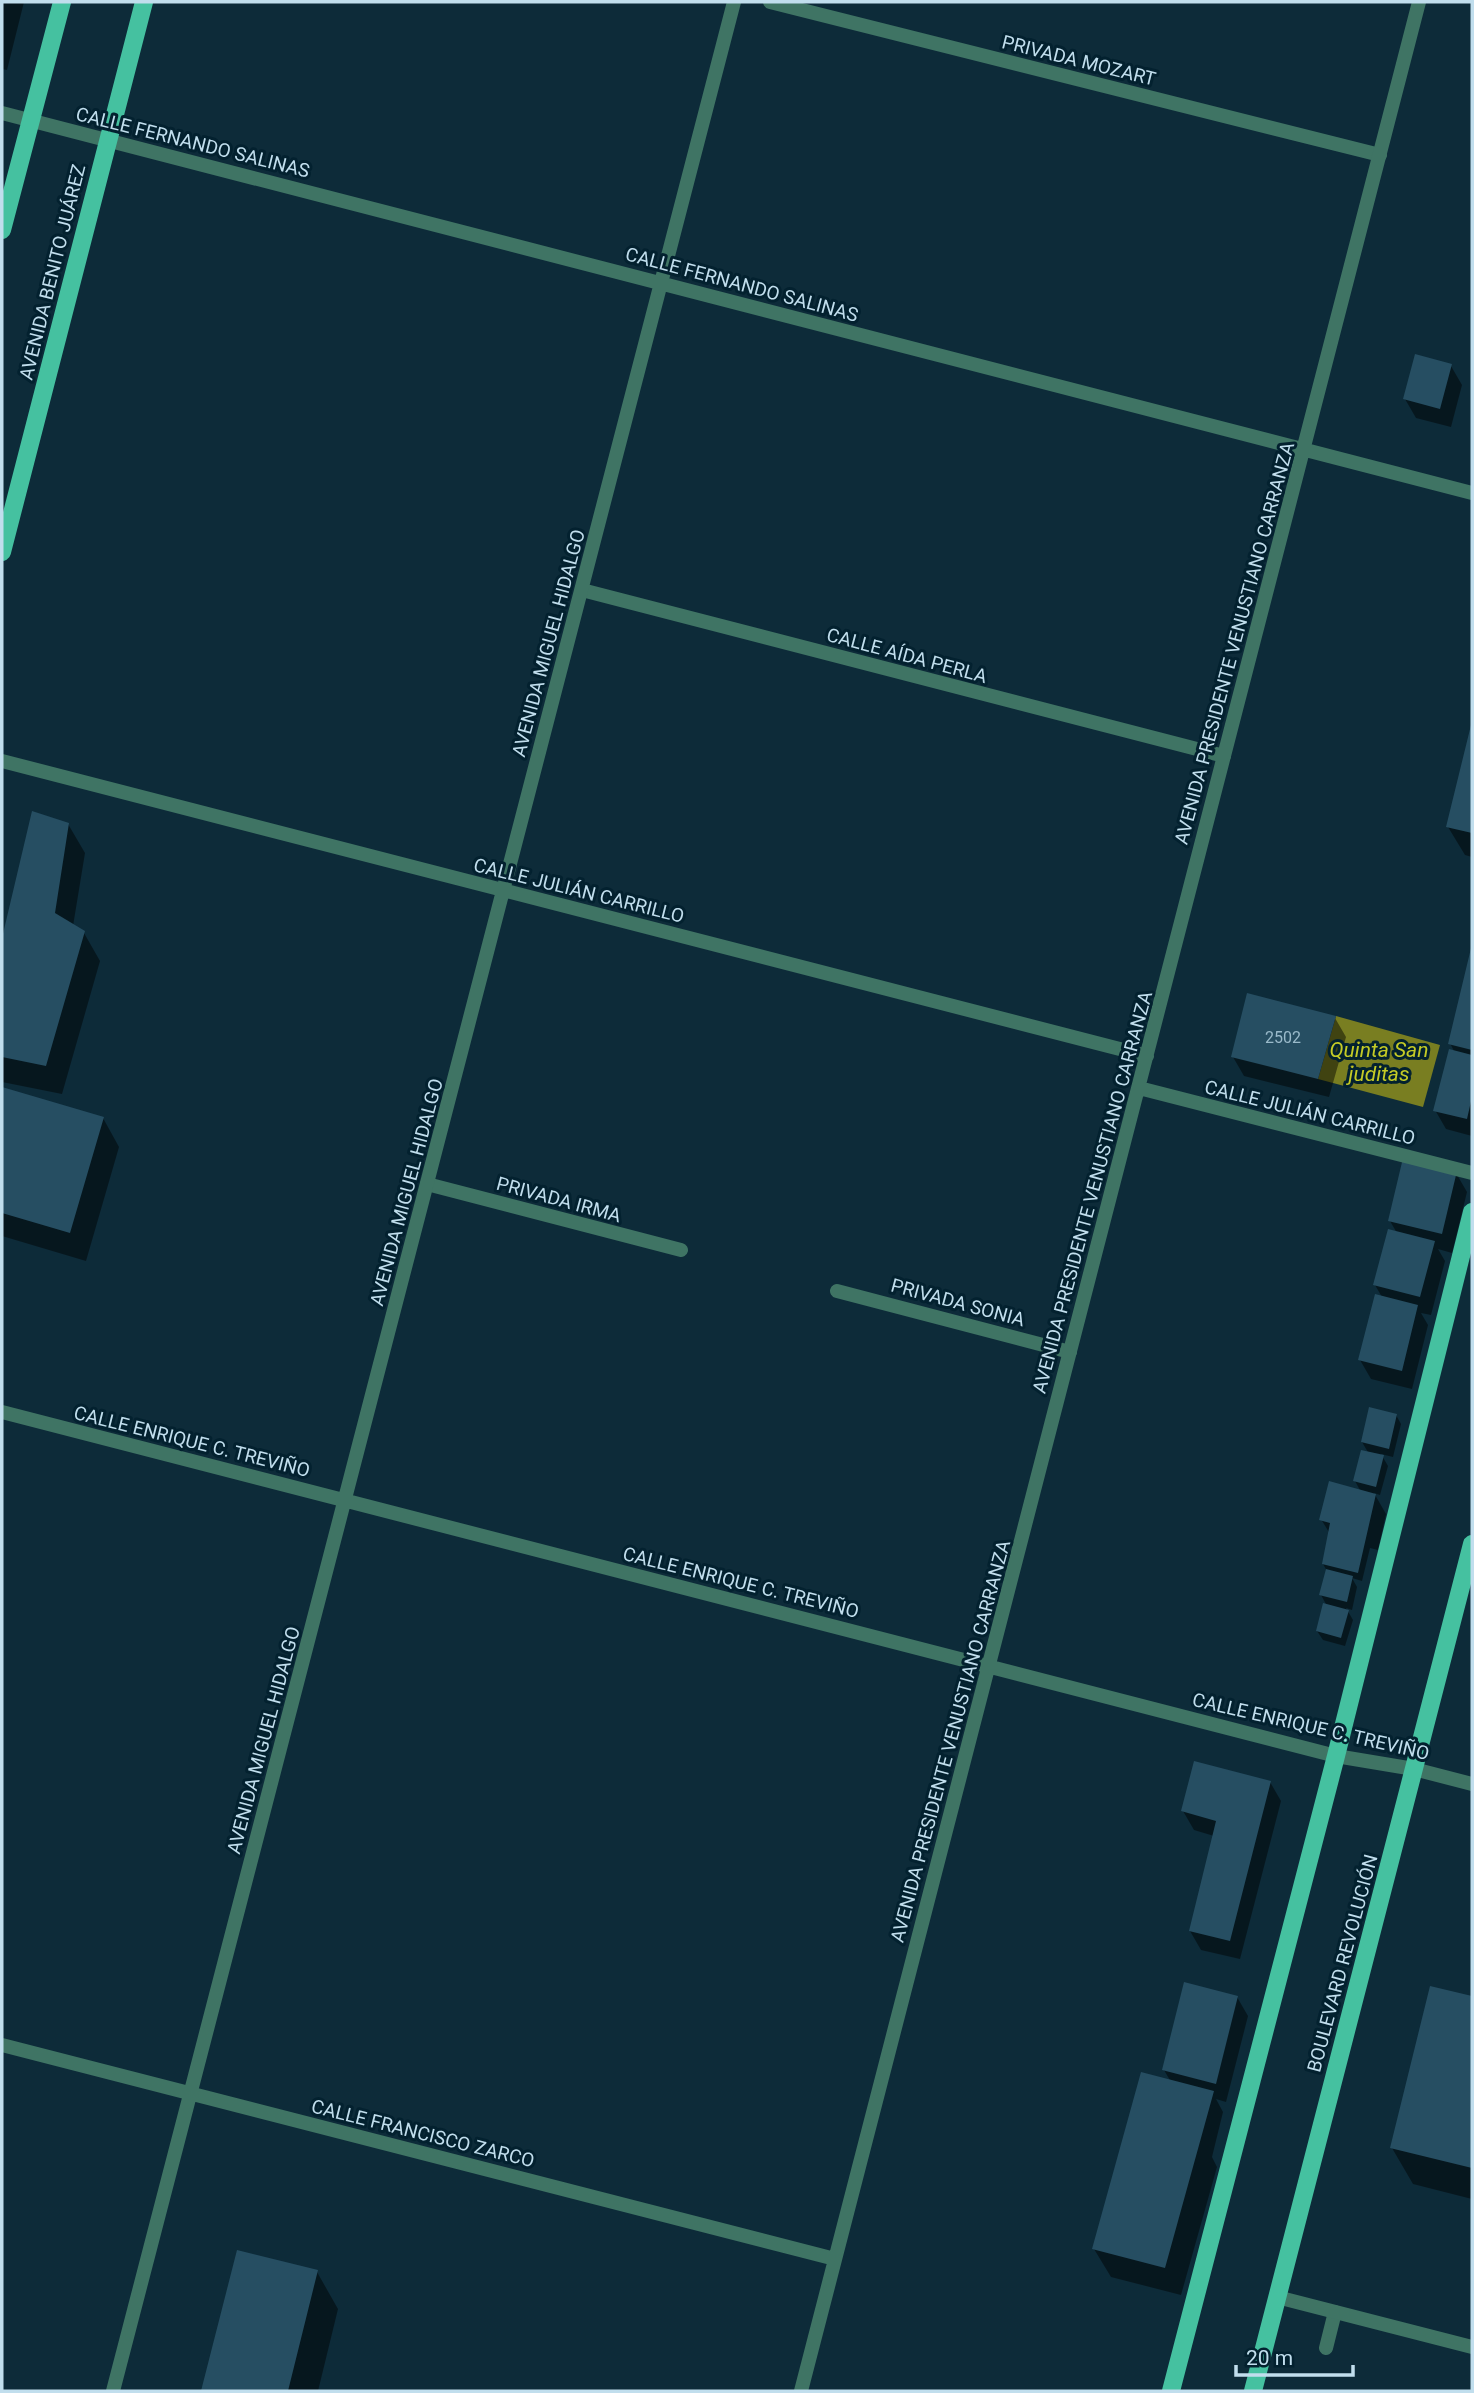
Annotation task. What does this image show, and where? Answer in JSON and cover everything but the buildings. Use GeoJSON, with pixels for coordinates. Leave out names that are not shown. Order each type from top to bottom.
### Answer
{"type":"FeatureCollection","features":[{"type":"Feature","properties":{"kind":"main road"},"geometry":{"type":"LineString","coordinates":[[2,230],[62,2]]}},
{"type":"Feature","properties":{"kind":"main road","name":"AVENIDA BENITO JUÁREZ"},"geometry":{"type":"LineString","coordinates":[[2,552],[144,2]]}},
{"type":"Feature","properties":{"kind":"main road"},"geometry":{"type":"LineString","coordinates":[[1171,2391],[1336,1756],[1472,1212]]}},
{"type":"Feature","properties":{"kind":"main road","name":"BOULEVARD REVOLUCIÓN"},"geometry":{"type":"LineString","coordinates":[[1253,2391],[1472,1544]]}},
{"type":"Feature","properties":{"kind":"street","name":"AVENIDA MIGUEL HIDALGO"},"geometry":{"type":"LineString","coordinates":[[113,2391],[734,2]]}},
{"type":"Feature","properties":{"kind":"street","name":"PRIVADA MOZART"},"geometry":{"type":"LineString","coordinates":[[770,2],[1380,155]]}},
{"type":"Feature","properties":{"kind":"street","name":"AVENIDA PRESIDENTE VENUSTIANO CARRANZA"},"geometry":{"type":"LineString","coordinates":[[801,2391],[1419,2]]}},
{"type":"Feature","properties":{"kind":"street","name":"CALLE FERNANDO SALINAS"},"geometry":{"type":"LineString","coordinates":[[2,113],[1472,493]]}},
{"type":"Feature","properties":{"kind":"street","name":"CALLE AÍDA PERLA"},"geometry":{"type":"LineString","coordinates":[[582,590],[1224,756]]}},
{"type":"Feature","properties":{"kind":"street","name":"CALLE JULIÁN CARRILLO"},"geometry":{"type":"LineString","coordinates":[[2,761],[1147,1056]]}},
{"type":"Feature","properties":{"kind":"street","name":"CALLE JULIÁN CARRILLO"},"geometry":{"type":"LineString","coordinates":[[1139,1088],[1472,1173]]}},
{"type":"Feature","properties":{"kind":"street","name":"PRIVADA IRMA"},"geometry":{"type":"LineString","coordinates":[[428,1184],[681,1250]]}},
{"type":"Feature","properties":{"kind":"street","name":"PRIVADA SONIA"},"geometry":{"type":"LineString","coordinates":[[837,1290],[1070,1352]]}},
{"type":"Feature","properties":{"kind":"street","name":"CALLE ENRIQUE C. TREVIÑO"},"geometry":{"type":"LineString","coordinates":[[2,1412],[1336,1756],[1414,1769],[1472,1784]]}},
{"type":"Feature","properties":{"kind":"street","name":"CALLE FRANCISCO ZARCO"},"geometry":{"type":"LineString","coordinates":[[2,2045],[835,2259]]}},
{"type":"Feature","properties":{"kind":"street"},"geometry":{"type":"LineString","coordinates":[[1277,2297],[1472,2347]]}},
{"type":"Feature","properties":{"kind":"street"},"geometry":{"type":"LineString","coordinates":[[1326,2348],[1335,2312]]}},
{"type":"Feature","properties":{"kind":"water","name":"Quinta San juditas"},"geometry":{"type":"Polygon","coordinates":[[[1336,1016],[1440,1045],[1423,1107],[1318,1079],[1336,1016]]]}}]}
